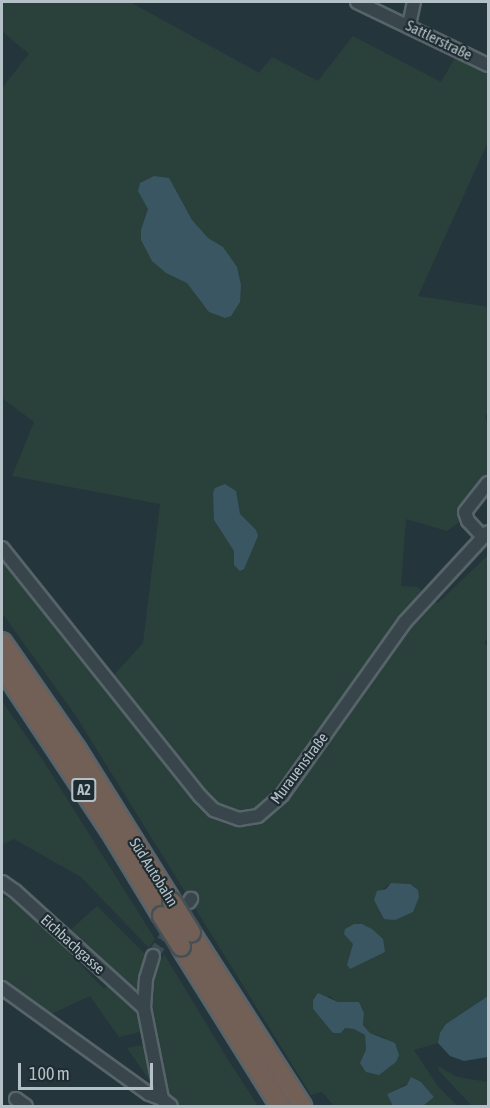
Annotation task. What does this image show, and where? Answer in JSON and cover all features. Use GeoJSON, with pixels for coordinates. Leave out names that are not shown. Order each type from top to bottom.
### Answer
{"type":"FeatureCollection","features":[{"type":"Feature","properties":{"kind":"highway","name":"Süd Autobahn"},"geometry":{"type":"LineString","coordinates":[[2,642],[77,750],[179,905],[187,940],[280,1107]]}},
{"type":"Feature","properties":{"kind":"highway","name":"Süd Autobahn"},"geometry":{"type":"LineString","coordinates":[[2,667],[110,830],[179,905]]}},
{"type":"Feature","properties":{"kind":"highway","name":"Süd Autobahn"},"geometry":{"type":"LineString","coordinates":[[187,940],[302,1107]]}},
{"type":"Feature","properties":{"kind":"street","name":"Sattlerstraße"},"geometry":{"type":"LineString","coordinates":[[357,2],[489,65]]}},
{"type":"Feature","properties":{"kind":"street"},"geometry":{"type":"LineString","coordinates":[[409,25],[414,2]]}},
{"type":"Feature","properties":{"kind":"street"},"geometry":{"type":"LineString","coordinates":[[486,535],[468,521],[465,512],[489,483]]}},
{"type":"Feature","properties":{"kind":"street","name":"Murauenstraße"},"geometry":{"type":"LineString","coordinates":[[2,548],[200,796],[214,810],[239,819],[258,816],[282,795],[405,622],[486,535]]}},
{"type":"Feature","properties":{"kind":"street","name":"Eichbachgasse"},"geometry":{"type":"LineString","coordinates":[[2,882],[15,891],[144,1008]]}},
{"type":"Feature","properties":{"kind":"street"},"geometry":{"type":"LineString","coordinates":[[153,956],[146,979],[144,1008],[167,1104]]}},
{"type":"Feature","properties":{"kind":"street"},"geometry":{"type":"LineString","coordinates":[[2,988],[149,1094],[167,1104]]}},
{"type":"Feature","properties":{"kind":"green space"},"geometry":{"type":"Polygon","coordinates":[[[2,2],[130,2],[259,73],[272,57],[318,81],[353,36],[441,82],[456,56],[488,74],[488,142],[418,296],[488,307],[488,415],[485,415],[488,427],[488,483],[466,517],[447,531],[406,519],[401,586],[417,587],[438,603],[488,555],[488,637],[484,643],[488,647],[488,996],[446,1024],[438,1043],[414,1050],[437,1085],[457,1106],[423,1106],[434,1097],[421,1082],[404,1085],[387,1094],[393,1106],[334,1106],[322,1092],[311,1095],[76,716],[2,613],[2,538],[114,675],[143,643],[160,504],[12,476],[34,422],[2,398],[2,88],[29,54],[2,31],[2,2]],[[391,883],[380,891],[395,920],[410,884],[391,883]],[[329,996],[313,1009],[333,1033],[345,1028],[354,1029],[365,1035],[366,1050],[386,1038],[370,1033],[363,1025],[364,1013],[359,1002],[338,1002],[329,996]]]}},
{"type":"Feature","properties":{"kind":"green space"},"geometry":{"type":"Polygon","coordinates":[[[2,701],[42,759],[155,939],[149,948],[81,877],[14,839],[2,844],[2,701]]]}},
{"type":"Feature","properties":{"kind":"green space"},"geometry":{"type":"Polygon","coordinates":[[[5,897],[24,905],[104,989],[111,983],[136,1012],[140,1032],[119,1037],[90,996],[47,1016],[2,981],[2,899],[5,897]]]}},
{"type":"Feature","properties":{"kind":"green space"},"geometry":{"type":"Polygon","coordinates":[[[97,906],[148,957],[138,990],[126,987],[68,932],[97,906]]]}},
{"type":"Feature","properties":{"kind":"green space"},"geometry":{"type":"Polygon","coordinates":[[[164,954],[258,1106],[181,1106],[165,1091],[148,1002],[149,983],[164,954]]]}},
{"type":"Feature","properties":{"kind":"green space"},"geometry":{"type":"Polygon","coordinates":[[[148,1044],[155,1086],[151,1087],[145,1085],[150,1081],[127,1048],[148,1044]]]}},
{"type":"Feature","properties":{"kind":"green space"},"geometry":{"type":"Polygon","coordinates":[[[438,1066],[457,1077],[488,1082],[488,1106],[472,1106],[439,1071],[438,1066]]]}},
{"type":"Feature","properties":{"kind":"water"},"geometry":{"type":"Polygon","coordinates":[[[154,176],[169,178],[192,220],[208,238],[223,247],[237,267],[241,285],[240,302],[231,316],[225,318],[209,312],[187,283],[166,273],[152,261],[141,240],[141,230],[148,209],[138,191],[140,183],[154,176]]]}},
{"type":"Feature","properties":{"kind":"water"},"geometry":{"type":"Polygon","coordinates":[[[225,484],[236,491],[240,514],[256,530],[258,536],[244,569],[240,571],[234,565],[234,551],[214,520],[213,493],[215,488],[225,484]]]}},
{"type":"Feature","properties":{"kind":"water"},"geometry":{"type":"Polygon","coordinates":[[[391,883],[410,884],[418,890],[419,897],[413,912],[395,920],[384,919],[374,900],[377,891],[386,889],[391,883]]]}},
{"type":"Feature","properties":{"kind":"water"},"geometry":{"type":"Polygon","coordinates":[[[354,924],[362,924],[372,929],[383,939],[385,952],[350,969],[347,965],[353,944],[344,934],[345,929],[354,924]]]}},
{"type":"Feature","properties":{"kind":"water"},"geometry":{"type":"Polygon","coordinates":[[[318,993],[338,1002],[359,1002],[364,1013],[363,1025],[370,1033],[395,1043],[399,1055],[396,1062],[379,1075],[366,1072],[360,1063],[366,1050],[365,1035],[354,1029],[345,1028],[341,1033],[333,1033],[313,1009],[313,1000],[318,993]]]}},
{"type":"Feature","properties":{"kind":"water"},"geometry":{"type":"Polygon","coordinates":[[[488,996],[488,1057],[464,1061],[450,1056],[438,1043],[440,1033],[446,1024],[488,996]]]}},
{"type":"Feature","properties":{"kind":"water"},"geometry":{"type":"Polygon","coordinates":[[[411,1077],[421,1082],[434,1097],[423,1106],[393,1106],[387,1094],[407,1085],[411,1077]]]}},
{"type":"Feature","properties":{"kind":"tunnel"},"geometry":{"type":"LineString","coordinates":[[153,956],[172,925]]}}]}
